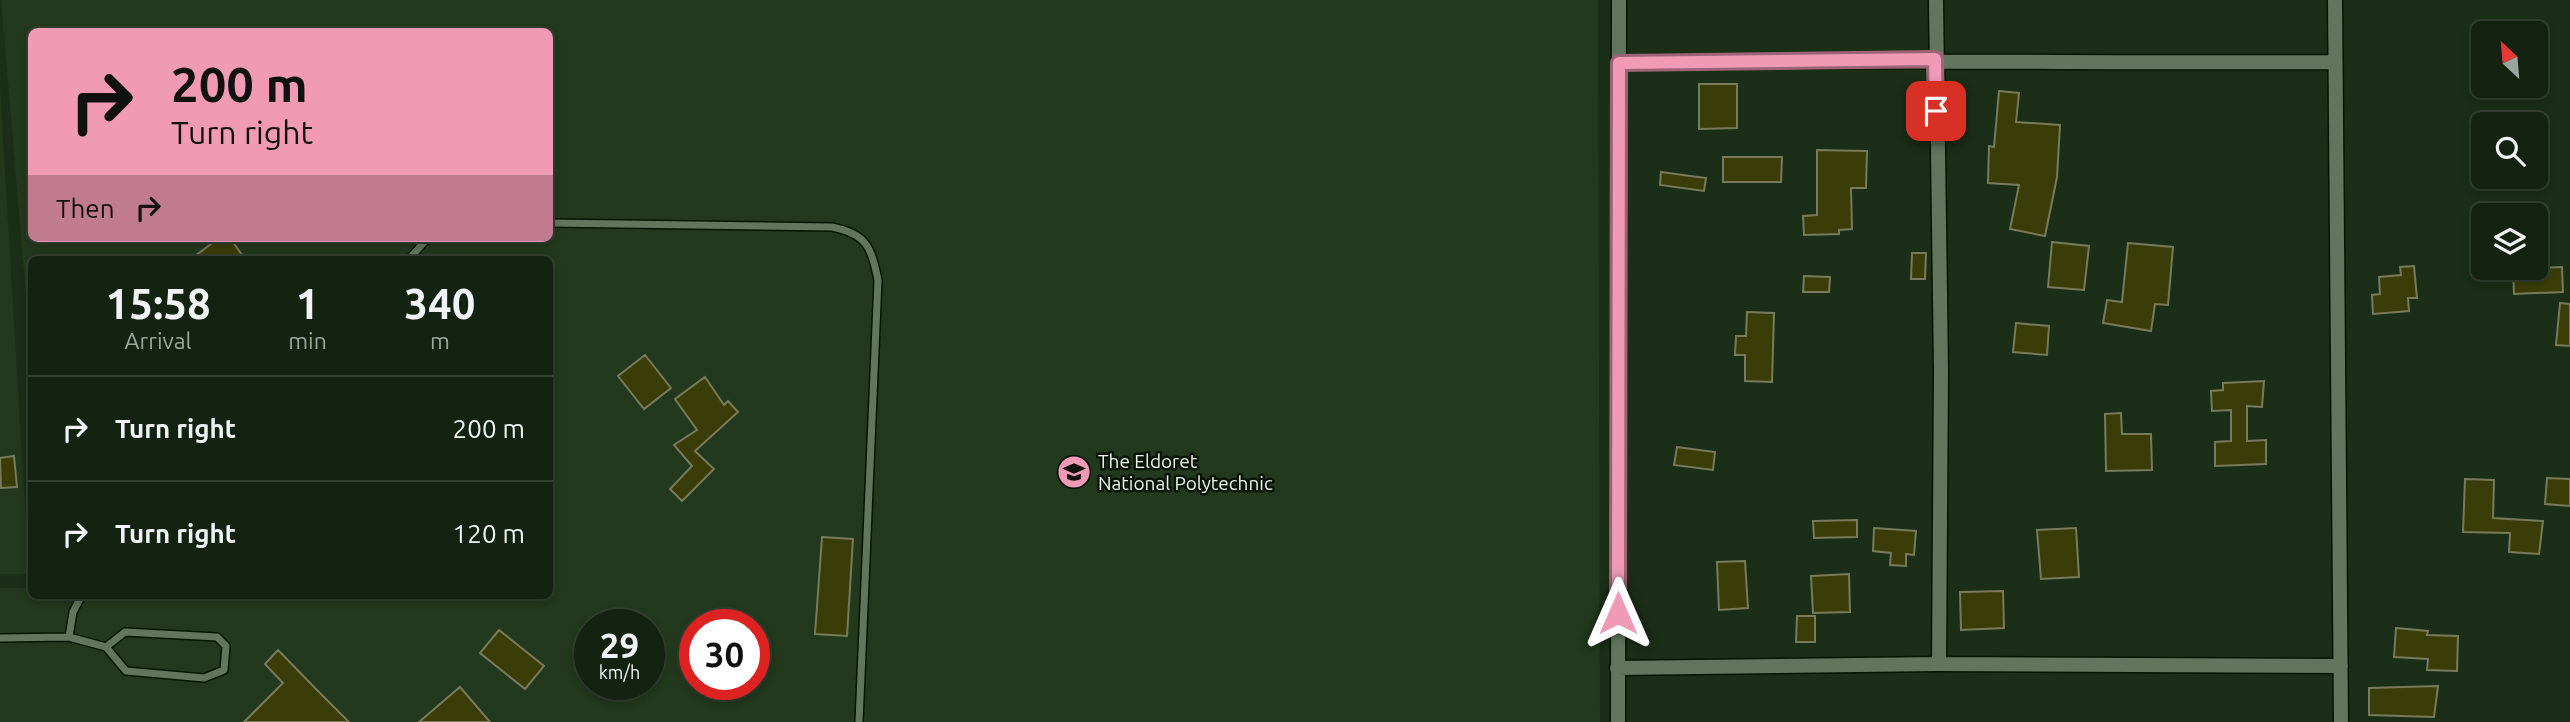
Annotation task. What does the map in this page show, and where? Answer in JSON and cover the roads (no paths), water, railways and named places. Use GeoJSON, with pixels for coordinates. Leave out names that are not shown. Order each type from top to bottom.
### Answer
{"type":"FeatureCollection","features":[{"type":"Feature","properties":{"kind":"street"},"geometry":{"type":"LineString","coordinates":[[1618,722],[1619,0]]}},
{"type":"Feature","properties":{"kind":"street"},"geometry":{"type":"LineString","coordinates":[[1936,0],[1941,372],[1938,664]]}},
{"type":"Feature","properties":{"kind":"street"},"geometry":{"type":"LineString","coordinates":[[2335,0],[2341,722]]}},
{"type":"Feature","properties":{"kind":"street"},"geometry":{"type":"LineString","coordinates":[[1619,63],[1935,59],[2137,64],[2335,62]]}},
{"type":"Feature","properties":{"kind":"street"},"geometry":{"type":"LineString","coordinates":[[1617,668],[1938,664],[2341,666]]}},
{"type":"Feature","properties":{"kind":"lane"},"geometry":{"type":"LineString","coordinates":[[553,223],[832,227],[850,231],[862,238],[872,253],[878,279],[859,722]]}},
{"type":"Feature","properties":{"kind":"lane"},"geometry":{"type":"LineString","coordinates":[[412,256],[424,242]]}},
{"type":"Feature","properties":{"kind":"lane"},"geometry":{"type":"LineString","coordinates":[[69,638],[74,612],[80,599]]}},
{"type":"Feature","properties":{"kind":"lane"},"geometry":{"type":"LineString","coordinates":[[0,638],[69,638],[106,647],[126,671],[204,678],[224,670],[226,646],[217,637],[125,632],[106,647]]}},
{"type":"Feature","properties":{"kind":"place","name":"The Eldoret National Polytechnic"},"geometry":{"type":"Point","coordinates":[1074,472]}}]}
